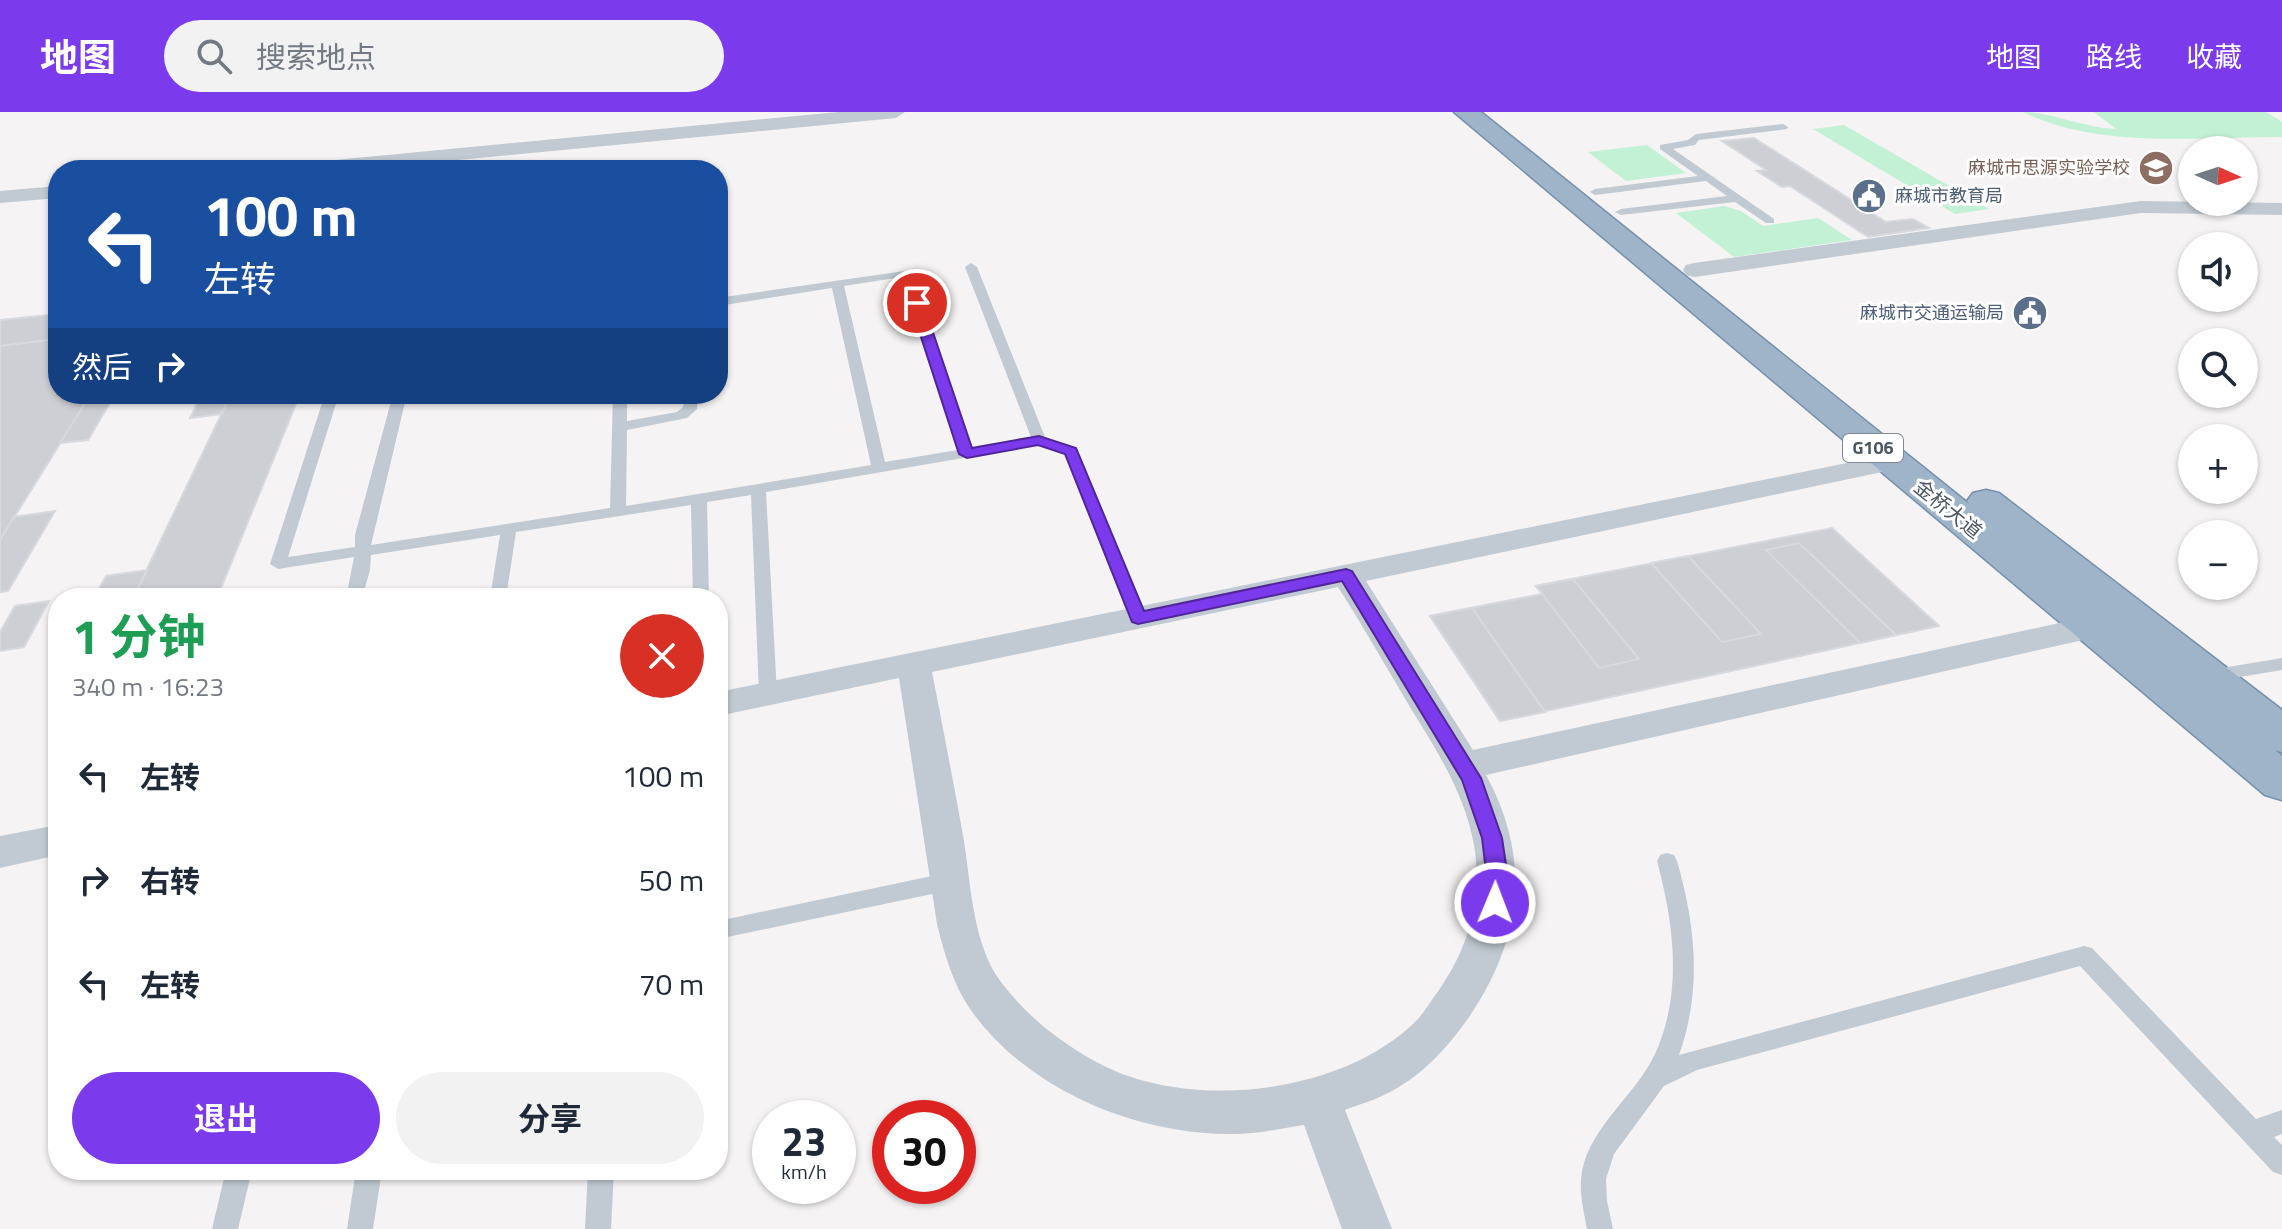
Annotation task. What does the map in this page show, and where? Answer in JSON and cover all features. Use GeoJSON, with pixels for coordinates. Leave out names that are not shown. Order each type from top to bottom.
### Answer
{"type":"FeatureCollection","features":[{"type":"Feature","properties":{"kind":"highway","name":"金桥大道"},"geometry":{"type":"LineString","coordinates":[[1466,112],[2282,782]]}},
{"type":"Feature","properties":{"kind":"highway","name":"金桥大道"},"geometry":{"type":"LineString","coordinates":[[1495,112],[2282,735]]}},
{"type":"Feature","properties":{"kind":"street"},"geometry":{"type":"LineString","coordinates":[[397,160],[896,112]]}},
{"type":"Feature","properties":{"kind":"street"},"geometry":{"type":"LineString","coordinates":[[0,197],[48,193]]}},
{"type":"Feature","properties":{"kind":"street"},"geometry":{"type":"LineString","coordinates":[[1694,270],[2141,207],[2282,209]]}},
{"type":"Feature","properties":{"kind":"street"},"geometry":{"type":"LineString","coordinates":[[728,702],[1891,462]]}},
{"type":"Feature","properties":{"kind":"street"},"geometry":{"type":"LineString","coordinates":[[914,664],[965,949],[973,973],[986,996],[1005,1019],[1054,1061],[1115,1092],[1185,1110],[1226,1113],[1266,1111],[1318,1101],[1374,1079],[1405,1061],[1430,1039],[1451,1014],[1481,960],[1490,932],[1496,871],[1484,808],[1464,766],[1346,575]]}},
{"type":"Feature","properties":{"kind":"street"},"geometry":{"type":"LineString","coordinates":[[1464,766],[2092,627]]}},
{"type":"Feature","properties":{"kind":"street"},"geometry":{"type":"LineString","coordinates":[[0,852],[48,842]]}},
{"type":"Feature","properties":{"kind":"street"},"geometry":{"type":"LineString","coordinates":[[1318,1101],[1367,1229]]}},
{"type":"Feature","properties":{"kind":"lane"},"geometry":{"type":"LineString","coordinates":[[1770,221],[1664,147],[1691,143],[1696,137],[1783,127]]}},
{"type":"Feature","properties":{"kind":"lane"},"geometry":{"type":"LineString","coordinates":[[1608,202],[1708,178]]}},
{"type":"Feature","properties":{"kind":"lane"},"geometry":{"type":"LineString","coordinates":[[1608,202],[1737,198]]}},
{"type":"Feature","properties":{"kind":"lane"},"geometry":{"type":"LineString","coordinates":[[971,267],[1039,440]]}},
{"type":"Feature","properties":{"kind":"lane"},"geometry":{"type":"LineString","coordinates":[[728,300],[907,273],[967,454]]}},
{"type":"Feature","properties":{"kind":"lane"},"geometry":{"type":"LineString","coordinates":[[837,284],[879,469]]}},
{"type":"Feature","properties":{"kind":"lane"},"geometry":{"type":"LineString","coordinates":[[329,404],[278,564],[758,490],[1039,440],[1071,451],[1138,618]]}},
{"type":"Feature","properties":{"kind":"lane"},"geometry":{"type":"LineString","coordinates":[[357,588],[362,570],[363,535],[397,404]]}},
{"type":"Feature","properties":{"kind":"lane"},"geometry":{"type":"LineString","coordinates":[[618,512],[620,404]]}},
{"type":"Feature","properties":{"kind":"lane"},"geometry":{"type":"LineString","coordinates":[[620,427],[682,415],[690,409],[690,404]]}},
{"type":"Feature","properties":{"kind":"lane"},"geometry":{"type":"LineString","coordinates":[[758,490],[768,694]]}},
{"type":"Feature","properties":{"kind":"lane"},"geometry":{"type":"LineString","coordinates":[[699,499],[701,588]]}},
{"type":"Feature","properties":{"kind":"lane"},"geometry":{"type":"LineString","coordinates":[[500,588],[509,529]]}},
{"type":"Feature","properties":{"kind":"lane"},"geometry":{"type":"LineString","coordinates":[[2208,677],[2282,664]]}},
{"type":"Feature","properties":{"kind":"lane"},"geometry":{"type":"LineString","coordinates":[[1600,1229],[1592,1187],[1597,1158],[1656,1078],[1675,1030],[1686,969],[1680,908],[1667,861]]}},
{"type":"Feature","properties":{"kind":"lane"},"geometry":{"type":"LineString","coordinates":[[728,928],[951,881]]}},
{"type":"Feature","properties":{"kind":"lane"},"geometry":{"type":"LineString","coordinates":[[1656,1078],[1692,1060],[2084,955],[2282,1163]]}},
{"type":"Feature","properties":{"kind":"lane"},"geometry":{"type":"LineString","coordinates":[[2252,1132],[2282,1122]]}},
{"type":"Feature","properties":{"kind":"lane"},"geometry":{"type":"LineString","coordinates":[[225,1229],[237,1180]]}},
{"type":"Feature","properties":{"kind":"lane"},"geometry":{"type":"LineString","coordinates":[[360,1229],[367,1180]]}},
{"type":"Feature","properties":{"kind":"lane"},"geometry":{"type":"LineString","coordinates":[[598,1229],[600,1180]]}},
{"type":"Feature","properties":{"kind":"green space"},"geometry":{"type":"Polygon","coordinates":[[[2023,112],[2116,129],[2094,112],[2266,112],[2282,122],[2282,137],[2150,138],[2084,132],[2023,112]]]}},
{"type":"Feature","properties":{"kind":"green space"},"geometry":{"type":"Polygon","coordinates":[[[1844,125],[1989,209],[1955,214],[1813,129],[1844,125]]]}},
{"type":"Feature","properties":{"kind":"green space"},"geometry":{"type":"Polygon","coordinates":[[[1647,145],[1686,173],[1626,181],[1588,152],[1647,145]]]}},
{"type":"Feature","properties":{"kind":"green space"},"geometry":{"type":"Polygon","coordinates":[[[1724,206],[1741,211],[1763,226],[1818,218],[1852,240],[1734,257],[1676,213],[1724,206]]]}},
{"type":"Feature","properties":{"kind":"building"},"geometry":{"type":"Polygon","coordinates":[[[1754,138],[1886,222],[1913,219],[1929,228],[1868,237],[1790,186],[1782,187],[1757,171],[1766,170],[1722,141],[1754,138]]]}},
{"type":"Feature","properties":{"kind":"building"},"geometry":{"type":"Polygon","coordinates":[[[48,315],[48,340],[0,346],[0,320],[48,315]]]}},
{"type":"Feature","properties":{"kind":"building"},"geometry":{"type":"Polygon","coordinates":[[[48,340],[48,404],[85,404],[0,540],[0,346],[48,340]]]}},
{"type":"Feature","properties":{"kind":"building"},"geometry":{"type":"Polygon","coordinates":[[[85,404],[109,404],[88,440],[60,443],[85,404]]]}},
{"type":"Feature","properties":{"kind":"building"},"geometry":{"type":"Polygon","coordinates":[[[197,404],[226,404],[221,414],[190,418],[197,404]]]}},
{"type":"Feature","properties":{"kind":"building"},"geometry":{"type":"Polygon","coordinates":[[[226,404],[296,404],[221,588],[138,588],[226,404]]]}},
{"type":"Feature","properties":{"kind":"building"},"geometry":{"type":"Polygon","coordinates":[[[55,511],[8,591],[0,592],[0,540],[14,517],[55,511]]]}},
{"type":"Feature","properties":{"kind":"building"},"geometry":{"type":"Polygon","coordinates":[[[1832,528],[1939,626],[1500,721],[1430,616],[1542,594],[1536,586],[1832,528]]]}},
{"type":"Feature","properties":{"kind":"building"},"geometry":{"type":"Polygon","coordinates":[[[1799,543],[1896,635],[1860,643],[1766,550],[1799,543]]]}},
{"type":"Feature","properties":{"kind":"building"},"geometry":{"type":"Polygon","coordinates":[[[1688,556],[1761,634],[1722,642],[1651,563],[1688,556]]]}},
{"type":"Feature","properties":{"kind":"building"},"geometry":{"type":"Polygon","coordinates":[[[147,570],[138,588],[99,588],[106,576],[147,570]]]}},
{"type":"Feature","properties":{"kind":"building"},"geometry":{"type":"Polygon","coordinates":[[[1573,579],[1639,659],[1599,668],[1536,586],[1573,579]]]}},
{"type":"Feature","properties":{"kind":"building"},"geometry":{"type":"Polygon","coordinates":[[[48,601],[24,647],[0,651],[0,632],[15,606],[48,601]]]}},
{"type":"Feature","properties":{"kind":"building"},"geometry":{"type":"Polygon","coordinates":[[[1472,608],[1545,712],[1500,721],[1430,616],[1472,608]]]}},
{"type":"Feature","properties":{"kind":"place","name":"麻城市思源实验学校"},"geometry":{"type":"Point","coordinates":[2156,168]}},
{"type":"Feature","properties":{"kind":"place","name":"麻城市教育局"},"geometry":{"type":"Point","coordinates":[1869,196]}},
{"type":"Feature","properties":{"kind":"place","name":"麻城市交通运输局"},"geometry":{"type":"Point","coordinates":[2030,313]}},
{"type":"Feature","properties":{"kind":"route"},"geometry":{"type":"LineString","coordinates":[[917,303],[967,454],[1039,440],[1071,451],[1138,618],[1346,575],[1471,778],[1492,838],[1496,871],[1495,903]]}}]}
